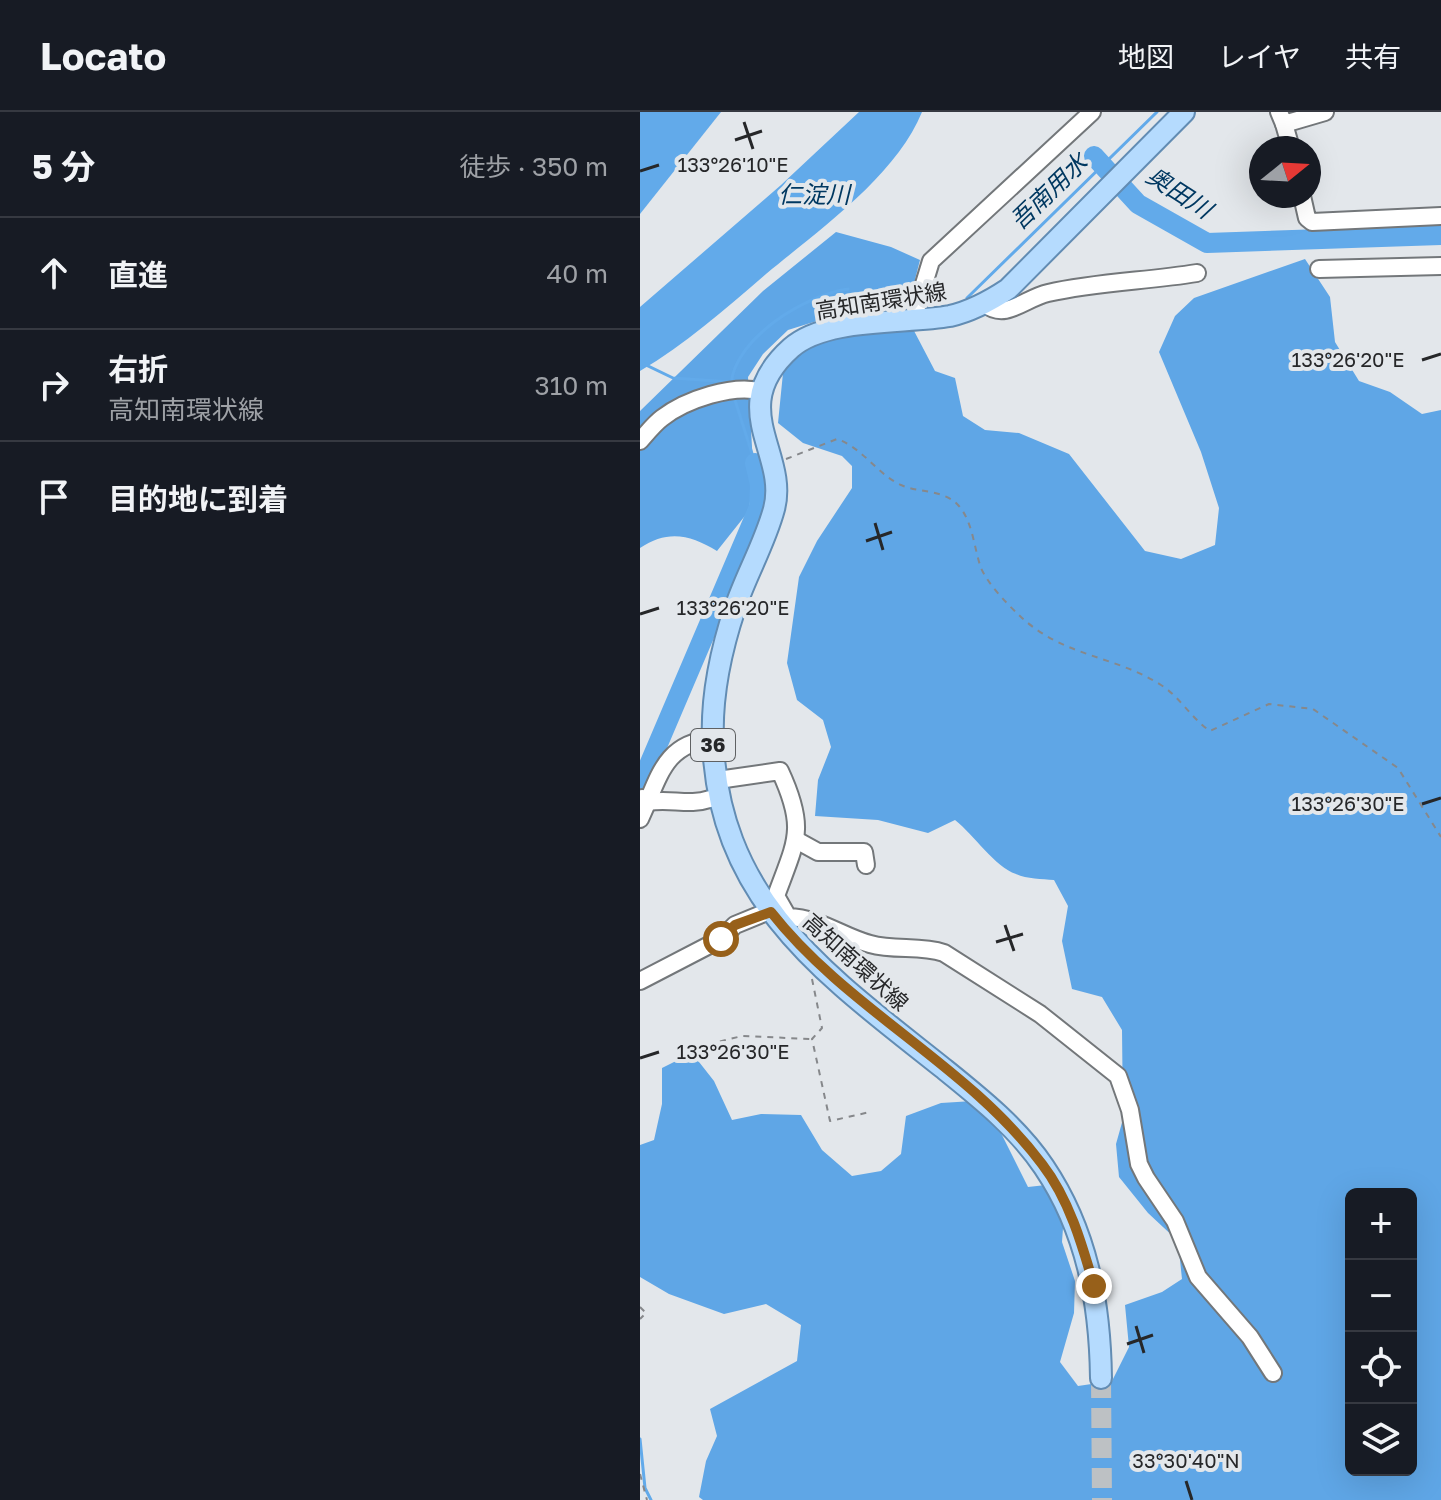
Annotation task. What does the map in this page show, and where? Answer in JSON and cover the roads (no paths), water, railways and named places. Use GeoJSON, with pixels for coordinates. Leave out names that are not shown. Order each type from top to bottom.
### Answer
{"type":"FeatureCollection","features":[{"type":"Feature","properties":{"kind":"main road","name":"高知南環状線"},"geometry":{"type":"LineString","coordinates":[[1101,1378],[1101,1329],[1082,1243],[1044,1166],[1012,1127],[833,979],[796,944],[738,853],[724,814],[713,739],[723,651],[735,609],[774,508],[775,480],[759,413],[763,392],[775,366],[792,347],[815,334],[953,315],[985,304],[1008,289],[1184,112]]}},
{"type":"Feature","properties":{"kind":"street"},"geometry":{"type":"LineString","coordinates":[[913,320],[931,261],[1092,112]]}},
{"type":"Feature","properties":{"kind":"street"},"geometry":{"type":"LineString","coordinates":[[1282,118],[1325,112]]}},
{"type":"Feature","properties":{"kind":"street"},"geometry":{"type":"LineString","coordinates":[[1305,208],[1307,218],[1312,222],[1441,216]]}},
{"type":"Feature","properties":{"kind":"street"},"geometry":{"type":"LineString","coordinates":[[1319,269],[1441,266]]}},
{"type":"Feature","properties":{"kind":"street"},"geometry":{"type":"LineString","coordinates":[[985,304],[994,311],[1004,312],[1049,292],[1197,273]]}},
{"type":"Feature","properties":{"kind":"street"},"geometry":{"type":"LineString","coordinates":[[640,441],[662,417],[701,399],[739,390],[763,392]]}},
{"type":"Feature","properties":{"kind":"street"},"geometry":{"type":"LineString","coordinates":[[640,819],[643,799],[677,747],[713,739]]}},
{"type":"Feature","properties":{"kind":"street"},"geometry":{"type":"LineString","coordinates":[[718,780],[780,771],[798,825],[798,841],[776,896],[776,909]]}},
{"type":"Feature","properties":{"kind":"street"},"geometry":{"type":"LineString","coordinates":[[643,799],[694,804],[710,799]]}},
{"type":"Feature","properties":{"kind":"street"},"geometry":{"type":"LineString","coordinates":[[798,841],[818,852],[864,852],[866,865]]}},
{"type":"Feature","properties":{"kind":"street"},"geometry":{"type":"LineString","coordinates":[[640,981],[721,939],[735,925],[776,909]]}},
{"type":"Feature","properties":{"kind":"street"},"geometry":{"type":"LineString","coordinates":[[776,909],[788,917],[808,917],[869,944],[929,948],[944,953],[992,981],[1102,1060],[1118,1076],[1130,1110],[1139,1164],[1175,1221],[1198,1277],[1250,1337],[1273,1373]]}},
{"type":"Feature","properties":{"kind":"water"},"geometry":{"type":"Polygon","coordinates":[[[640,112],[721,112],[640,214],[640,112]]]}},
{"type":"Feature","properties":{"kind":"water","name":"仁淀川"},"geometry":{"type":"Polygon","coordinates":[[[859,112],[922,112],[894,158],[854,200],[705,326],[640,371],[640,307],[781,185],[859,112]]]}},
{"type":"Feature","properties":{"kind":"waterway","name":"吾南用水"},"geometry":{"type":"LineString","coordinates":[[967,298],[1157,112]]}},
{"type":"Feature","properties":{"kind":"waterway","name":"奥田川"},"geometry":{"type":"LineString","coordinates":[[1094,156],[1138,204],[1207,243],[1441,235]]}},
{"type":"Feature","properties":{"kind":"waterway"},"geometry":{"type":"LineString","coordinates":[[731,384],[735,367],[758,335],[812,300],[848,289]]}},
{"type":"Feature","properties":{"kind":"waterway"},"geometry":{"type":"LineString","coordinates":[[640,362],[673,378],[731,382]]}},
{"type":"Feature","properties":{"kind":"waterway"},"geometry":{"type":"LineString","coordinates":[[734,397],[755,463]]}},
{"type":"Feature","properties":{"kind":"waterway"},"geometry":{"type":"LineString","coordinates":[[640,786],[759,507],[760,485],[755,463]]}},
{"type":"Feature","properties":{"kind":"waterway"},"geometry":{"type":"LineString","coordinates":[[640,1439],[645,1488],[651,1500]]}},
{"type":"Feature","properties":{"kind":"tunnel"},"geometry":{"type":"LineString","coordinates":[[1101,1378],[1102,1500]]}}]}
